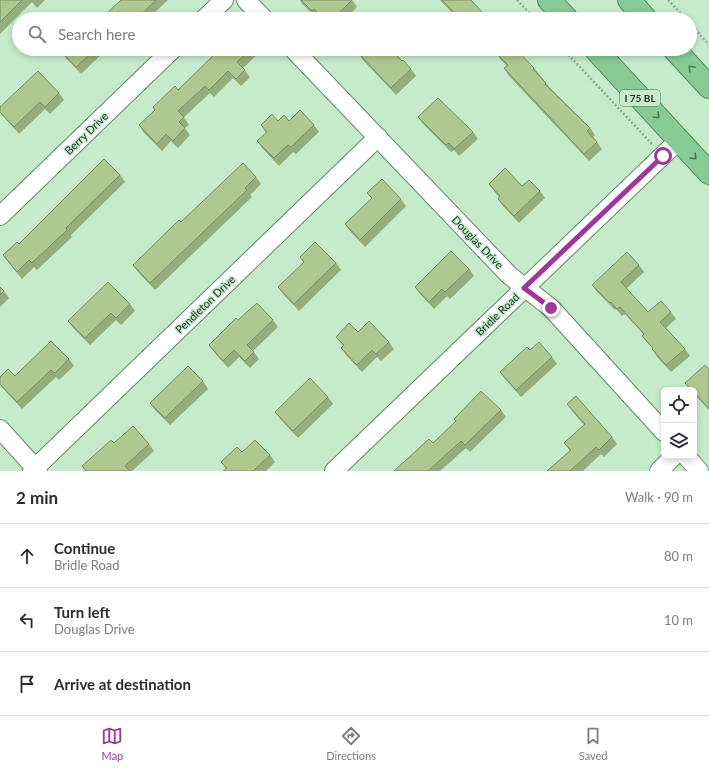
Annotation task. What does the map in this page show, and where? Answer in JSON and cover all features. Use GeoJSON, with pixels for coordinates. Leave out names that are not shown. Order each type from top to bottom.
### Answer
{"type":"FeatureCollection","features":[{"type":"Feature","properties":{"kind":"highway"},"geometry":{"type":"LineString","coordinates":[[549,0],[560,12]]}},
{"type":"Feature","properties":{"kind":"highway"},"geometry":{"type":"LineString","coordinates":[[629,0],[640,12]]}},
{"type":"Feature","properties":{"kind":"highway","name":"I 75 BL"},"geometry":{"type":"LineString","coordinates":[[601,56],[709,173]]}},
{"type":"Feature","properties":{"kind":"highway"},"geometry":{"type":"LineString","coordinates":[[680,56],[709,87]]}},
{"type":"Feature","properties":{"kind":"street"},"geometry":{"type":"LineString","coordinates":[[211,12],[224,0]]}},
{"type":"Feature","properties":{"kind":"street"},"geometry":{"type":"LineString","coordinates":[[246,0],[257,12]]}},
{"type":"Feature","properties":{"kind":"street","name":"Berry Drive"},"geometry":{"type":"LineString","coordinates":[[0,216],[166,56]]}},
{"type":"Feature","properties":{"kind":"street","name":"Douglas Drive"},"geometry":{"type":"LineString","coordinates":[[300,56],[509,274],[524,288],[551,308],[661,429]]}},
{"type":"Feature","properties":{"kind":"street","name":"Pendleton Drive"},"geometry":{"type":"LineString","coordinates":[[35,470],[378,137]]}},
{"type":"Feature","properties":{"kind":"street","name":"Bridle Road"},"geometry":{"type":"LineString","coordinates":[[334,471],[679,140]]}},
{"type":"Feature","properties":{"kind":"street"},"geometry":{"type":"LineString","coordinates":[[0,429],[35,470]]}},
{"type":"Feature","properties":{"kind":"street"},"geometry":{"type":"LineString","coordinates":[[659,471],[671,459]]}},
{"type":"Feature","properties":{"kind":"street"},"geometry":{"type":"LineString","coordinates":[[689,459],[699,471]]}},
{"type":"Feature","properties":{"kind":"path"},"geometry":{"type":"LineString","coordinates":[[517,0],[528,12]]}},
{"type":"Feature","properties":{"kind":"path"},"geometry":{"type":"LineString","coordinates":[[668,0],[679,12]]}},
{"type":"Feature","properties":{"kind":"path"},"geometry":{"type":"LineString","coordinates":[[697,32],[709,45]]}},
{"type":"Feature","properties":{"kind":"path"},"geometry":{"type":"LineString","coordinates":[[570,56],[651,143]]}},
{"type":"Feature","properties":{"kind":"building"},"geometry":{"type":"Polygon","coordinates":[[[0,0],[22,0],[0,22],[0,0]]]}},
{"type":"Feature","properties":{"kind":"building"},"geometry":{"type":"Polygon","coordinates":[[[121,0],[156,0],[143,12],[108,12],[121,0]]]}},
{"type":"Feature","properties":{"kind":"building"},"geometry":{"type":"Polygon","coordinates":[[[301,0],[352,0],[340,12],[317,12],[314,9],[312,11],[301,0]]]}},
{"type":"Feature","properties":{"kind":"building"},"geometry":{"type":"Polygon","coordinates":[[[442,0],[471,0],[482,12],[453,12],[442,0]]]}},
{"type":"Feature","properties":{"kind":"building"},"geometry":{"type":"Polygon","coordinates":[[[66,56],[88,56],[76,67],[66,56]]]}},
{"type":"Feature","properties":{"kind":"building"},"geometry":{"type":"Polygon","coordinates":[[[213,56],[243,56],[237,62],[245,70],[236,79],[228,71],[209,90],[205,86],[178,111],[184,117],[179,122],[185,128],[173,141],[166,134],[157,144],[139,125],[155,110],[153,107],[175,86],[178,90],[213,56]]]}},
{"type":"Feature","properties":{"kind":"building"},"geometry":{"type":"Polygon","coordinates":[[[361,56],[397,56],[402,61],[403,60],[411,69],[391,88],[361,56]]]}},
{"type":"Feature","properties":{"kind":"building"},"geometry":{"type":"Polygon","coordinates":[[[499,56],[523,56],[546,83],[545,84],[590,128],[587,131],[597,142],[584,154],[504,68],[508,65],[499,56]]]}},
{"type":"Feature","properties":{"kind":"building"},"geometry":{"type":"Polygon","coordinates":[[[38,71],[59,93],[45,107],[40,102],[14,127],[0,112],[0,107],[38,71]]]}},
{"type":"Feature","properties":{"kind":"building"},"geometry":{"type":"Polygon","coordinates":[[[438,98],[473,132],[454,149],[449,143],[446,145],[418,117],[438,98]]]}},
{"type":"Feature","properties":{"kind":"building"},"geometry":{"type":"Polygon","coordinates":[[[300,110],[314,125],[291,147],[288,145],[274,158],[257,141],[267,132],[261,125],[272,114],[278,121],[284,115],[289,121],[300,110]]]}},
{"type":"Feature","properties":{"kind":"building"},"geometry":{"type":"Polygon","coordinates":[[[104,159],[120,175],[66,228],[67,230],[32,263],[29,260],[17,272],[3,255],[17,242],[19,244],[104,159]]]}},
{"type":"Feature","properties":{"kind":"building"},"geometry":{"type":"Polygon","coordinates":[[[243,163],[256,177],[245,188],[247,190],[150,283],[133,265],[179,220],[181,222],[243,163]]]}},
{"type":"Feature","properties":{"kind":"building"},"geometry":{"type":"Polygon","coordinates":[[[505,168],[522,186],[529,180],[540,191],[514,216],[498,199],[500,196],[489,184],[505,168]]]}},
{"type":"Feature","properties":{"kind":"building"},"geometry":{"type":"Polygon","coordinates":[[[382,179],[401,199],[360,240],[345,224],[372,198],[367,193],[382,179]]]}},
{"type":"Feature","properties":{"kind":"building"},"geometry":{"type":"Polygon","coordinates":[[[315,242],[336,263],[294,304],[278,287],[304,262],[300,257],[315,242]]]}},
{"type":"Feature","properties":{"kind":"building"},"geometry":{"type":"Polygon","coordinates":[[[451,251],[469,269],[445,292],[442,289],[429,302],[415,287],[451,251]]]}},
{"type":"Feature","properties":{"kind":"building"},"geometry":{"type":"Polygon","coordinates":[[[627,252],[639,265],[621,282],[648,312],[661,301],[671,312],[660,322],[685,349],[666,365],[642,336],[644,334],[620,307],[617,309],[592,285],[627,252]]]}},
{"type":"Feature","properties":{"kind":"building"},"geometry":{"type":"Polygon","coordinates":[[[108,282],[130,304],[116,318],[111,313],[85,338],[68,321],[108,282]]]}},
{"type":"Feature","properties":{"kind":"building"},"geometry":{"type":"Polygon","coordinates":[[[0,287],[4,291],[0,295],[0,287]]]}},
{"type":"Feature","properties":{"kind":"building"},"geometry":{"type":"Polygon","coordinates":[[[257,303],[273,320],[247,345],[254,352],[245,361],[234,350],[223,361],[209,345],[236,318],[238,320],[257,303]]]}},
{"type":"Feature","properties":{"kind":"building"},"geometry":{"type":"Polygon","coordinates":[[[369,321],[389,342],[376,354],[372,350],[357,365],[341,348],[344,345],[336,337],[349,323],[358,332],[369,321]]]}},
{"type":"Feature","properties":{"kind":"building"},"geometry":{"type":"Polygon","coordinates":[[[51,341],[69,359],[55,373],[51,370],[17,402],[0,384],[0,377],[8,369],[15,376],[51,341]]]}},
{"type":"Feature","properties":{"kind":"building"},"geometry":{"type":"Polygon","coordinates":[[[539,342],[552,357],[516,390],[500,372],[527,347],[530,350],[539,342]]]}},
{"type":"Feature","properties":{"kind":"building"},"geometry":{"type":"Polygon","coordinates":[[[705,365],[709,369],[709,409],[697,395],[697,387],[689,387],[685,383],[705,365]]]}},
{"type":"Feature","properties":{"kind":"building"},"geometry":{"type":"Polygon","coordinates":[[[188,366],[203,381],[165,418],[150,403],[188,366]]]}},
{"type":"Feature","properties":{"kind":"building"},"geometry":{"type":"Polygon","coordinates":[[[310,378],[328,397],[293,431],[275,412],[310,378]]]}},
{"type":"Feature","properties":{"kind":"building"},"geometry":{"type":"Polygon","coordinates":[[[481,391],[501,410],[465,445],[461,441],[428,471],[394,471],[429,439],[433,443],[456,421],[454,419],[481,391]]]}},
{"type":"Feature","properties":{"kind":"building"},"geometry":{"type":"Polygon","coordinates":[[[576,396],[612,437],[599,450],[596,447],[570,471],[547,471],[571,450],[564,443],[585,424],[567,404],[576,396]]]}},
{"type":"Feature","properties":{"kind":"building"},"geometry":{"type":"Polygon","coordinates":[[[133,426],[149,444],[125,466],[130,471],[86,471],[82,466],[111,440],[114,443],[133,426]]]}},
{"type":"Feature","properties":{"kind":"building"},"geometry":{"type":"Polygon","coordinates":[[[255,440],[270,455],[253,471],[223,471],[227,468],[221,462],[237,447],[242,452],[255,440]]]}},
{"type":"Feature","properties":{"kind":"route"},"geometry":{"type":"LineString","coordinates":[[551,308],[524,288],[663,156]]}}]}
